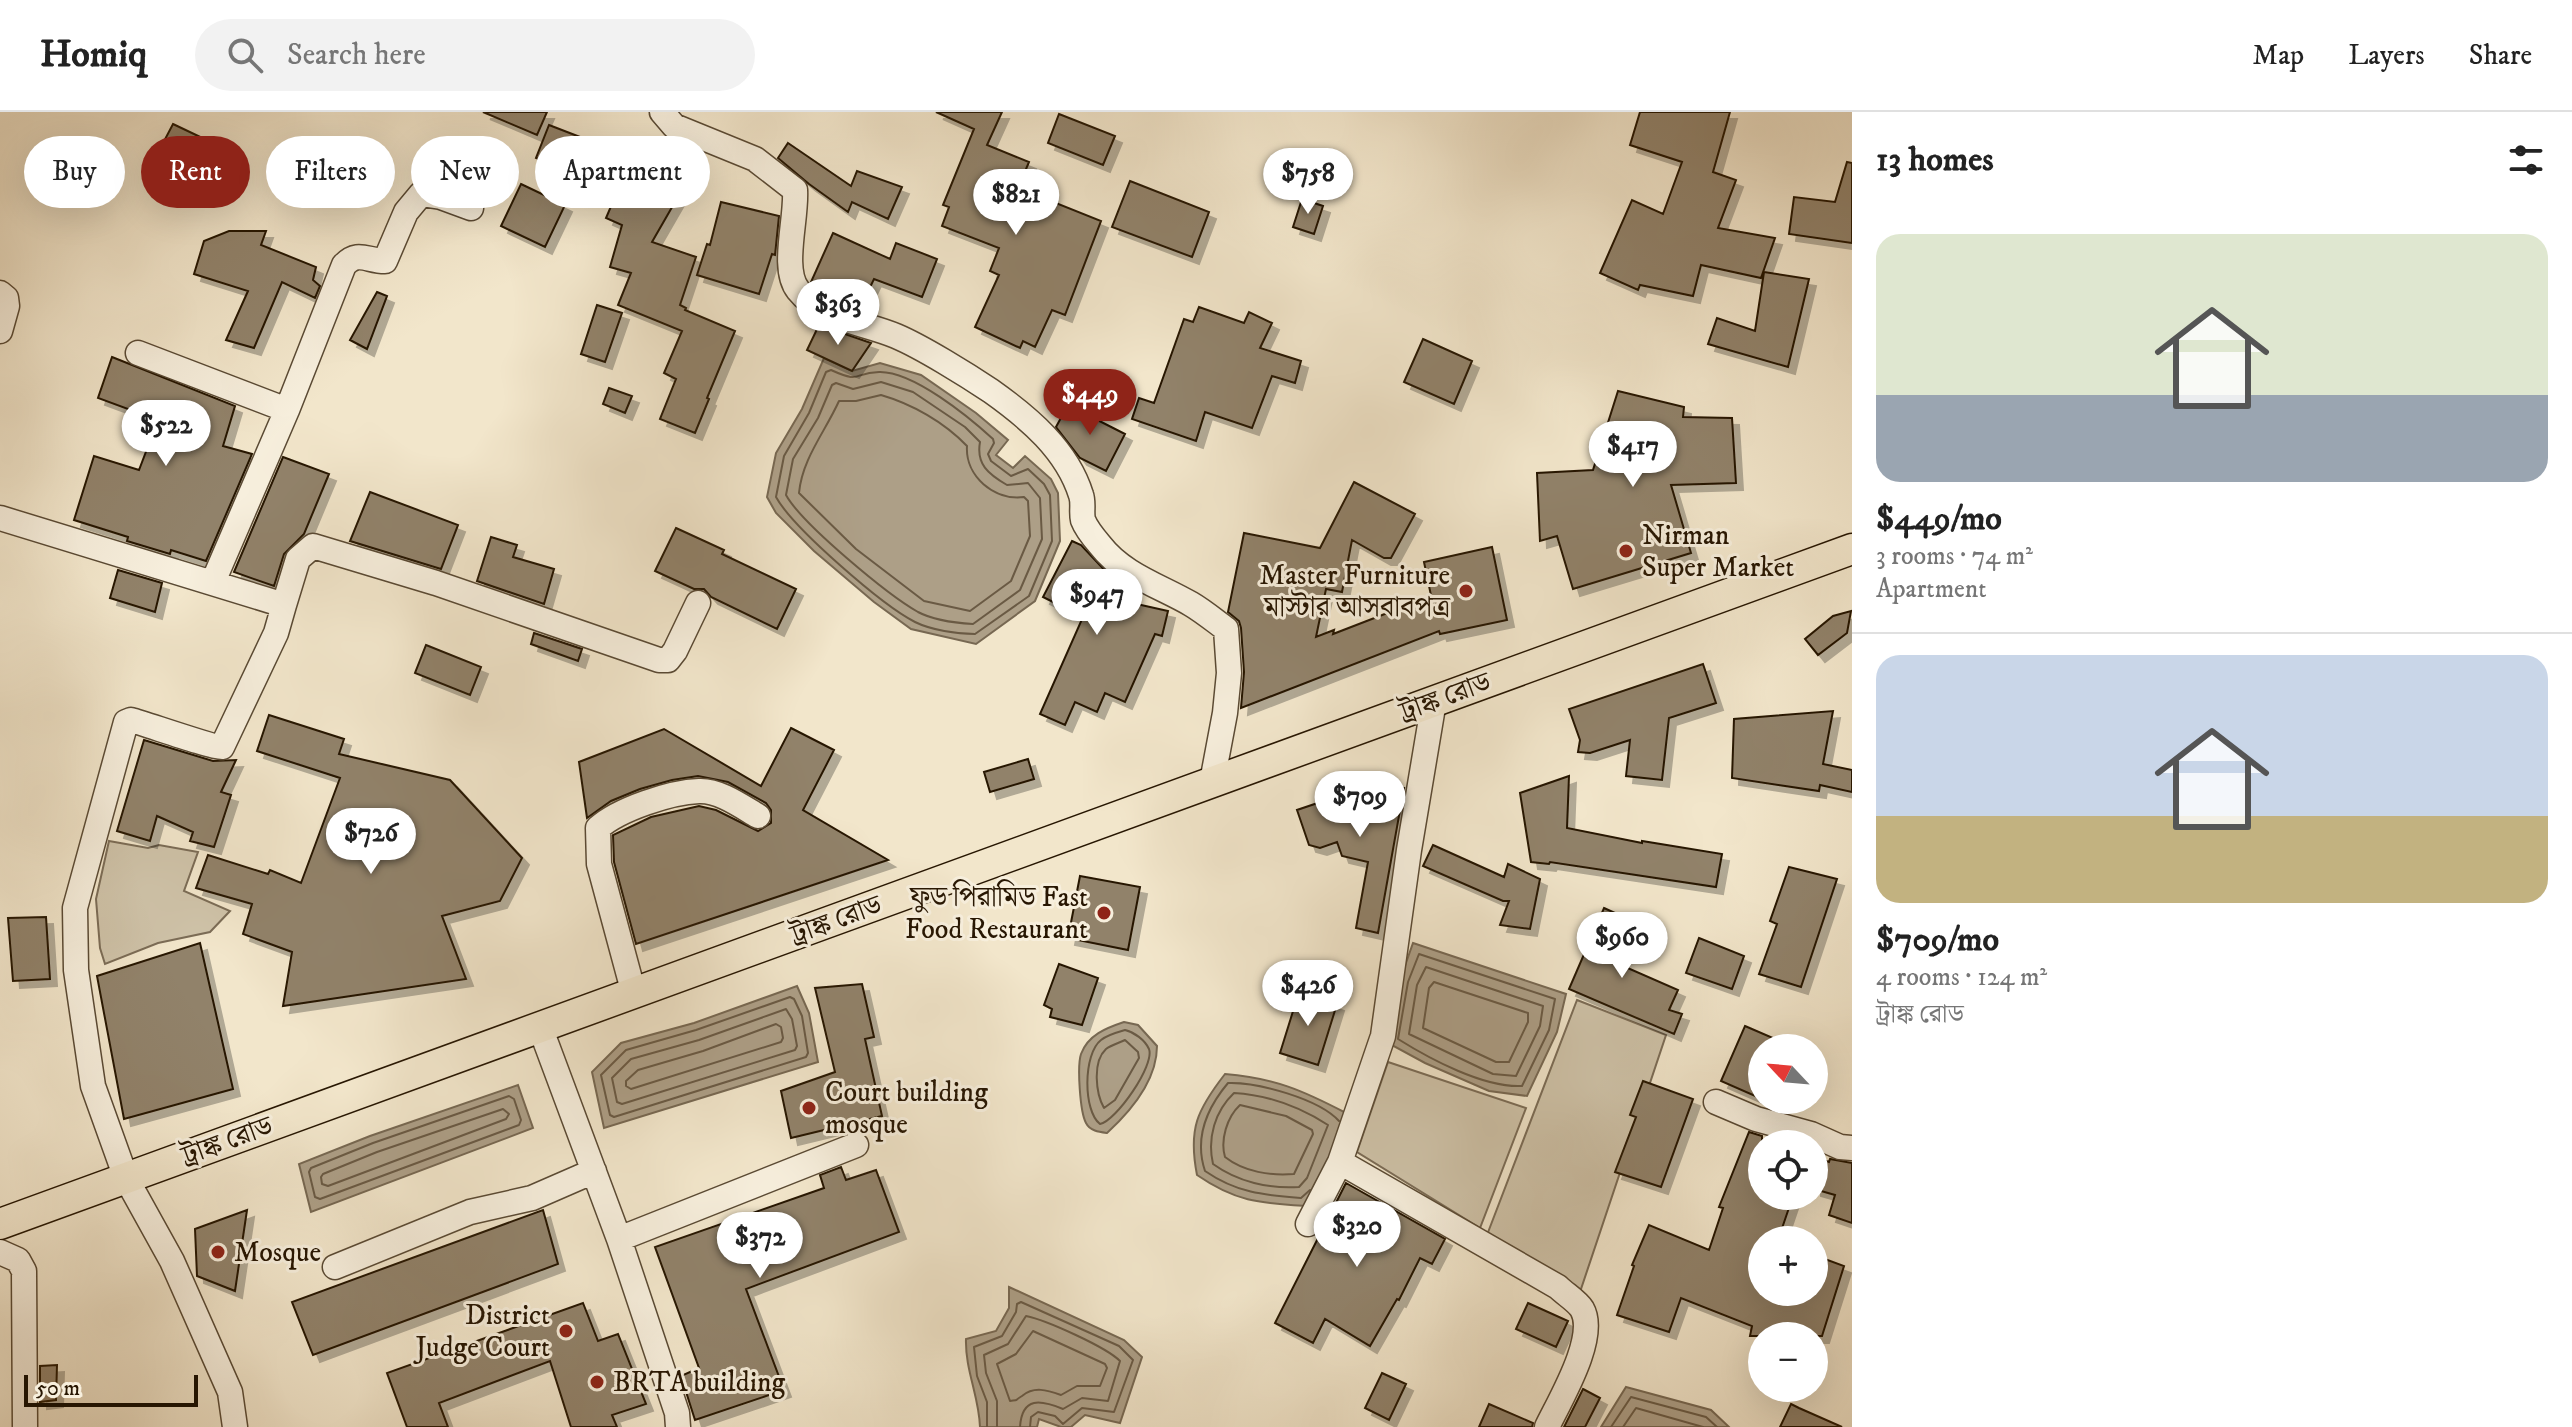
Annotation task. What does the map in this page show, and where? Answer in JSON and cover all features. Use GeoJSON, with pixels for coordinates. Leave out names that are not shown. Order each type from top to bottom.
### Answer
{"type":"FeatureCollection","features":[{"type":"Feature","properties":{"kind":"main road","name":"ট্রাঙ্ক রোড"},"geometry":{"type":"LineString","coordinates":[[0,1224],[1852,549]]}},
{"type":"Feature","properties":{"kind":"street"},"geometry":{"type":"LineString","coordinates":[[662,112],[674,126],[755,159],[795,190],[796,208],[788,265],[790,277],[799,291],[819,310],[898,337],[990,390],[1043,432],[1065,461],[1082,497],[1083,519],[1101,547],[1146,583],[1191,604],[1226,629],[1228,686],[1212,782]]}},
{"type":"Feature","properties":{"kind":"street"},"geometry":{"type":"LineString","coordinates":[[213,582],[287,410],[344,265],[351,257],[361,255],[385,261],[411,206]]}},
{"type":"Feature","properties":{"kind":"street"},"geometry":{"type":"LineString","coordinates":[[0,293],[6,298],[7,306],[0,331]]}},
{"type":"Feature","properties":{"kind":"street"},"geometry":{"type":"LineString","coordinates":[[138,353],[287,410]]}},
{"type":"Feature","properties":{"kind":"street"},"geometry":{"type":"LineString","coordinates":[[0,518],[284,605]]}},
{"type":"Feature","properties":{"kind":"street"},"geometry":{"type":"LineString","coordinates":[[235,1427],[230,1392],[172,1261],[126,1178],[93,1086],[76,970],[75,908],[126,722],[131,720],[198,739],[214,748],[222,747],[276,633],[298,559],[313,546],[436,583],[659,660],[668,660],[675,651],[698,603]]}},
{"type":"Feature","properties":{"kind":"street"},"geometry":{"type":"LineString","coordinates":[[1308,1224],[1340,1162],[1383,1036],[1434,701]]}},
{"type":"Feature","properties":{"kind":"street"},"geometry":{"type":"LineString","coordinates":[[634,994],[599,864],[598,828],[611,816],[666,798],[701,791],[727,798],[758,816]]}},
{"type":"Feature","properties":{"kind":"street"},"geometry":{"type":"LineString","coordinates":[[540,1027],[619,1239],[677,1413],[678,1427]]}},
{"type":"Feature","properties":{"kind":"street"},"geometry":{"type":"LineString","coordinates":[[1716,1102],[1756,1119],[1811,1134],[1840,1147],[1852,1148]]}},
{"type":"Feature","properties":{"kind":"street"},"geometry":{"type":"LineString","coordinates":[[619,1239],[856,1145]]}},
{"type":"Feature","properties":{"kind":"street"},"geometry":{"type":"LineString","coordinates":[[1340,1162],[1558,1287],[1581,1308],[1587,1327],[1577,1364],[1547,1427]]}},
{"type":"Feature","properties":{"kind":"street"},"geometry":{"type":"LineString","coordinates":[[335,1267],[470,1212],[532,1198],[594,1171]]}},
{"type":"Feature","properties":{"kind":"street"},"geometry":{"type":"LineString","coordinates":[[0,1252],[18,1260],[24,1271],[25,1427]]}},
{"type":"Feature","properties":{"kind":"shaded area"},"geometry":{"type":"Polygon","coordinates":[[[109,841],[198,852],[184,891],[230,911],[210,932],[158,943],[105,964],[100,948],[96,899],[109,841]]]}},
{"type":"Feature","properties":{"kind":"shaded area"},"geometry":{"type":"Polygon","coordinates":[[[1577,1000],[1666,1035],[1580,1292],[1487,1235],[1577,1000]]]}},
{"type":"Feature","properties":{"kind":"shaded area"},"geometry":{"type":"Polygon","coordinates":[[[1388,1062],[1526,1108],[1480,1228],[1357,1152],[1388,1062]]]}},
{"type":"Feature","properties":{"kind":"water"},"geometry":{"type":"Polygon","coordinates":[[[824,358],[852,371],[880,363],[921,375],[976,413],[1008,440],[996,455],[1013,468],[1025,456],[1051,479],[1058,493],[1060,541],[1035,601],[976,644],[911,629],[814,551],[776,513],[767,497],[776,453],[802,409],[824,358]]]}},
{"type":"Feature","properties":{"kind":"water"},"geometry":{"type":"Polygon","coordinates":[[[1413,943],[1566,994],[1557,1032],[1527,1096],[1489,1091],[1388,1043],[1400,980],[1413,943]]]}},
{"type":"Feature","properties":{"kind":"water"},"geometry":{"type":"Polygon","coordinates":[[[797,986],[809,1013],[818,1062],[604,1128],[592,1072],[621,1043],[694,1023],[797,986]]]}},
{"type":"Feature","properties":{"kind":"water"},"geometry":{"type":"Polygon","coordinates":[[[1124,1022],[1138,1025],[1157,1046],[1156,1059],[1148,1083],[1133,1105],[1107,1133],[1098,1132],[1088,1126],[1082,1109],[1079,1078],[1081,1054],[1093,1037],[1124,1022]]]}},
{"type":"Feature","properties":{"kind":"water"},"geometry":{"type":"Polygon","coordinates":[[[1225,1074],[1287,1086],[1346,1113],[1349,1127],[1306,1206],[1249,1200],[1224,1191],[1197,1175],[1194,1145],[1197,1121],[1225,1074]]]}},
{"type":"Feature","properties":{"kind":"water"},"geometry":{"type":"Polygon","coordinates":[[[518,1085],[533,1128],[311,1212],[299,1164],[518,1085]]]}},
{"type":"Feature","properties":{"kind":"water"},"geometry":{"type":"Polygon","coordinates":[[[1009,1287],[1124,1340],[1142,1357],[1120,1423],[1085,1415],[1071,1427],[1061,1427],[1039,1419],[1037,1427],[980,1427],[966,1339],[996,1331],[1009,1308],[1009,1287]]]}},
{"type":"Feature","properties":{"kind":"water"},"geometry":{"type":"Polygon","coordinates":[[[1626,1387],[1711,1410],[1729,1427],[1601,1427],[1626,1387]]]}},
{"type":"Feature","properties":{"kind":"building"},"geometry":{"type":"Polygon","coordinates":[[[483,112],[547,112],[537,135],[483,112]]]}},
{"type":"Feature","properties":{"kind":"building"},"geometry":{"type":"Polygon","coordinates":[[[936,112],[1002,112],[987,145],[1029,162],[1016,193],[1054,208],[1056,203],[1101,221],[1065,315],[1052,310],[1035,347],[1023,341],[1020,348],[975,327],[999,275],[990,271],[999,248],[942,226],[949,207],[943,205],[974,129],[936,112]]]}},
{"type":"Feature","properties":{"kind":"building"},"geometry":{"type":"Polygon","coordinates":[[[1640,112],[1730,112],[1713,172],[1736,180],[1718,228],[1775,238],[1761,278],[1701,265],[1693,296],[1640,285],[1638,290],[1600,273],[1632,200],[1663,214],[1682,162],[1630,145],[1640,112]]]}},
{"type":"Feature","properties":{"kind":"building"},"geometry":{"type":"Polygon","coordinates":[[[1059,114],[1115,136],[1103,165],[1048,143],[1059,114]]]}},
{"type":"Feature","properties":{"kind":"building"},"geometry":{"type":"Polygon","coordinates":[[[173,124],[198,136],[167,136],[173,124]]]}},
{"type":"Feature","properties":{"kind":"building"},"geometry":{"type":"Polygon","coordinates":[[[549,125],[577,136],[545,136],[549,125]]]}},
{"type":"Feature","properties":{"kind":"building"},"geometry":{"type":"Polygon","coordinates":[[[788,143],[851,186],[857,171],[902,187],[888,219],[852,202],[848,212],[809,184],[778,158],[788,143]]]}},
{"type":"Feature","properties":{"kind":"building"},"geometry":{"type":"Polygon","coordinates":[[[1847,162],[1852,163],[1852,243],[1789,234],[1794,197],[1835,202],[1847,162]]]}},
{"type":"Feature","properties":{"kind":"building"},"geometry":{"type":"Polygon","coordinates":[[[1130,181],[1209,212],[1192,257],[1112,227],[1130,181]]]}},
{"type":"Feature","properties":{"kind":"building"},"geometry":{"type":"Polygon","coordinates":[[[521,184],[535,191],[535,208],[564,208],[545,247],[501,226],[510,208],[519,208],[521,184]]]}},
{"type":"Feature","properties":{"kind":"building"},"geometry":{"type":"Polygon","coordinates":[[[1302,199],[1323,206],[1314,234],[1293,227],[1302,199]]]}},
{"type":"Feature","properties":{"kind":"building"},"geometry":{"type":"Polygon","coordinates":[[[721,202],[779,216],[775,255],[772,254],[759,294],[697,275],[707,244],[710,245],[721,202]]]}},
{"type":"Feature","properties":{"kind":"building"},"geometry":{"type":"Polygon","coordinates":[[[610,208],[672,208],[652,242],[696,257],[680,305],[735,331],[695,433],[660,419],[676,379],[664,373],[682,331],[618,305],[631,273],[610,267],[622,225],[606,218],[610,208]]]}},
{"type":"Feature","properties":{"kind":"building"},"geometry":{"type":"Polygon","coordinates":[[[229,231],[266,231],[261,245],[316,267],[313,280],[320,286],[315,298],[282,282],[254,348],[226,340],[248,291],[194,274],[204,241],[229,231]]]}},
{"type":"Feature","properties":{"kind":"building"},"geometry":{"type":"Polygon","coordinates":[[[833,233],[890,259],[896,243],[937,259],[922,297],[874,279],[860,308],[832,298],[834,293],[811,282],[833,233]]]}},
{"type":"Feature","properties":{"kind":"building"},"geometry":{"type":"Polygon","coordinates":[[[1764,272],[1809,279],[1788,367],[1708,344],[1717,318],[1755,331],[1764,272]]]}},
{"type":"Feature","properties":{"kind":"building"},"geometry":{"type":"Polygon","coordinates":[[[377,292],[387,296],[367,349],[350,340],[377,292]]]}},
{"type":"Feature","properties":{"kind":"building"},"geometry":{"type":"Polygon","coordinates":[[[597,305],[622,313],[605,362],[581,354],[597,305]]]}},
{"type":"Feature","properties":{"kind":"building"},"geometry":{"type":"Polygon","coordinates":[[[1199,307],[1244,323],[1249,312],[1272,323],[1260,348],[1301,361],[1295,383],[1272,376],[1252,428],[1205,412],[1196,441],[1132,419],[1139,398],[1154,403],[1184,319],[1193,322],[1199,307]]]}},
{"type":"Feature","properties":{"kind":"building"},"geometry":{"type":"Polygon","coordinates":[[[819,325],[871,343],[852,371],[807,350],[819,325]]]}},
{"type":"Feature","properties":{"kind":"building"},"geometry":{"type":"Polygon","coordinates":[[[1423,339],[1472,361],[1454,404],[1404,382],[1423,339]]]}},
{"type":"Feature","properties":{"kind":"building"},"geometry":{"type":"Polygon","coordinates":[[[112,357],[235,406],[223,446],[252,454],[206,561],[127,541],[128,537],[74,520],[94,456],[139,470],[158,420],[98,398],[112,357]]]}},
{"type":"Feature","properties":{"kind":"building"},"geometry":{"type":"Polygon","coordinates":[[[609,388],[632,396],[625,413],[603,404],[609,388]]]}},
{"type":"Feature","properties":{"kind":"building"},"geometry":{"type":"Polygon","coordinates":[[[1618,391],[1684,407],[1683,417],[1732,418],[1736,483],[1671,485],[1691,553],[1573,589],[1557,536],[1540,541],[1537,473],[1593,470],[1618,391]]]}},
{"type":"Feature","properties":{"kind":"building"},"geometry":{"type":"Polygon","coordinates":[[[1068,405],[1125,434],[1106,471],[1080,458],[1056,427],[1068,405]]]}},
{"type":"Feature","properties":{"kind":"building"},"geometry":{"type":"Polygon","coordinates":[[[283,457],[329,474],[304,534],[284,554],[274,586],[234,572],[283,457]]]}},
{"type":"Feature","properties":{"kind":"building"},"geometry":{"type":"Polygon","coordinates":[[[1354,482],[1415,514],[1391,558],[1384,558],[1352,540],[1342,592],[1326,589],[1316,637],[1334,630],[1333,634],[1408,605],[1433,605],[1424,562],[1492,547],[1507,620],[1440,634],[1439,631],[1241,708],[1244,672],[1241,628],[1239,621],[1228,612],[1244,533],[1320,548],[1354,482]]]}},
{"type":"Feature","properties":{"kind":"building"},"geometry":{"type":"Polygon","coordinates":[[[370,492],[458,525],[441,569],[350,541],[370,492]]]}},
{"type":"Feature","properties":{"kind":"building"},"geometry":{"type":"Polygon","coordinates":[[[676,528],[796,589],[777,629],[711,597],[704,589],[694,589],[655,571],[676,528]]]}},
{"type":"Feature","properties":{"kind":"building"},"geometry":{"type":"Polygon","coordinates":[[[491,537],[517,545],[513,557],[554,569],[544,604],[477,581],[491,537]]]}},
{"type":"Feature","properties":{"kind":"building"},"geometry":{"type":"Polygon","coordinates":[[[1072,541],[1081,545],[1111,577],[1101,596],[1168,611],[1162,636],[1155,634],[1125,702],[1105,693],[1097,712],[1075,702],[1065,725],[1040,714],[1083,617],[1043,597],[1072,541]]]}},
{"type":"Feature","properties":{"kind":"building"},"geometry":{"type":"Polygon","coordinates":[[[118,570],[162,583],[155,612],[110,598],[118,570]]]}},
{"type":"Feature","properties":{"kind":"building"},"geometry":{"type":"Polygon","coordinates":[[[1851,611],[1847,633],[1818,655],[1805,639],[1833,616],[1851,611]]]}},
{"type":"Feature","properties":{"kind":"building"},"geometry":{"type":"Polygon","coordinates":[[[534,633],[582,649],[578,661],[531,644],[534,633]]]}},
{"type":"Feature","properties":{"kind":"building"},"geometry":{"type":"Polygon","coordinates":[[[426,645],[481,667],[470,695],[415,673],[426,645]]]}},
{"type":"Feature","properties":{"kind":"building"},"geometry":{"type":"Polygon","coordinates":[[[1703,664],[1716,703],[1669,718],[1662,780],[1626,776],[1630,740],[1590,753],[1578,752],[1580,740],[1569,709],[1703,664]]]}},
{"type":"Feature","properties":{"kind":"building"},"geometry":{"type":"Polygon","coordinates":[[[1833,711],[1823,764],[1852,770],[1852,792],[1820,785],[1819,791],[1732,778],[1734,719],[1833,711]]]}},
{"type":"Feature","properties":{"kind":"building"},"geometry":{"type":"Polygon","coordinates":[[[269,715],[344,739],[339,754],[450,780],[522,858],[500,901],[442,916],[466,979],[283,1006],[292,952],[243,934],[252,904],[196,888],[208,855],[268,874],[270,870],[301,883],[340,778],[257,751],[269,715]]]}},
{"type":"Feature","properties":{"kind":"building"},"geometry":{"type":"Polygon","coordinates":[[[791,728],[834,750],[803,810],[888,860],[636,944],[614,862],[613,835],[651,817],[699,806],[716,810],[758,831],[771,823],[771,810],[766,803],[728,782],[698,776],[640,789],[611,801],[587,818],[579,762],[664,729],[761,786],[791,728]]]}},
{"type":"Feature","properties":{"kind":"building"},"geometry":{"type":"Polygon","coordinates":[[[144,740],[213,761],[236,760],[221,792],[231,795],[214,847],[190,841],[193,832],[157,816],[150,841],[117,831],[144,740]]]}},
{"type":"Feature","properties":{"kind":"building"},"geometry":{"type":"Polygon","coordinates":[[[1028,759],[1034,779],[990,792],[984,772],[1028,759]]]}},
{"type":"Feature","properties":{"kind":"building"},"geometry":{"type":"Polygon","coordinates":[[[1569,776],[1567,828],[1722,854],[1716,887],[1550,862],[1531,862],[1520,793],[1569,776]]]}},
{"type":"Feature","properties":{"kind":"building"},"geometry":{"type":"Polygon","coordinates":[[[1368,786],[1404,788],[1378,933],[1356,928],[1368,862],[1342,856],[1337,842],[1320,848],[1309,845],[1297,810],[1368,786]]]}},
{"type":"Feature","properties":{"kind":"building"},"geometry":{"type":"Polygon","coordinates":[[[1433,845],[1504,877],[1508,864],[1540,879],[1530,929],[1500,925],[1509,901],[1423,866],[1433,845]]]}},
{"type":"Feature","properties":{"kind":"building"},"geometry":{"type":"Polygon","coordinates":[[[1789,867],[1837,879],[1801,987],[1759,974],[1777,924],[1770,921],[1789,867]]]}},
{"type":"Feature","properties":{"kind":"building","name":"ফুড পিরামিড Fast Food Restaurant"},"geometry":{"type":"Polygon","coordinates":[[[1080,876],[1140,887],[1128,950],[1068,938],[1080,876]]]}},
{"type":"Feature","properties":{"kind":"building"},"geometry":{"type":"Polygon","coordinates":[[[1604,908],[1626,918],[1607,959],[1678,990],[1669,1010],[1682,1014],[1674,1034],[1569,989],[1604,908]]]}},
{"type":"Feature","properties":{"kind":"building"},"geometry":{"type":"Polygon","coordinates":[[[46,917],[50,979],[13,981],[8,918],[46,917]]]}},
{"type":"Feature","properties":{"kind":"building"},"geometry":{"type":"Polygon","coordinates":[[[1699,938],[1744,956],[1732,989],[1686,973],[1699,938]]]}},
{"type":"Feature","properties":{"kind":"building"},"geometry":{"type":"Polygon","coordinates":[[[200,943],[233,1089],[124,1119],[97,976],[200,943]]]}},
{"type":"Feature","properties":{"kind":"building"},"geometry":{"type":"Polygon","coordinates":[[[1059,964],[1098,978],[1082,1025],[1050,1017],[1052,1009],[1044,1005],[1059,964]]]}},
{"type":"Feature","properties":{"kind":"building"},"geometry":{"type":"Polygon","coordinates":[[[862,984],[874,1037],[865,1039],[882,1116],[791,1138],[781,1091],[835,1072],[815,988],[862,984]]]}},
{"type":"Feature","properties":{"kind":"building"},"geometry":{"type":"Polygon","coordinates":[[[1299,992],[1337,1004],[1318,1065],[1280,1053],[1299,992]]]}},
{"type":"Feature","properties":{"kind":"building"},"geometry":{"type":"Polygon","coordinates":[[[1745,1026],[1764,1034],[1748,1034],[1748,1093],[1721,1081],[1745,1026]]]}},
{"type":"Feature","properties":{"kind":"building"},"geometry":{"type":"Polygon","coordinates":[[[1643,1081],[1693,1099],[1661,1187],[1615,1172],[1636,1117],[1630,1115],[1643,1081]]]}},
{"type":"Feature","properties":{"kind":"building"},"geometry":{"type":"Polygon","coordinates":[[[1748,1134],[1748,1210],[1788,1210],[1783,1226],[1748,1226],[1748,1306],[1828,1306],[1828,1260],[1844,1266],[1826,1322],[1748,1322],[1748,1324],[1681,1298],[1669,1332],[1617,1315],[1632,1265],[1649,1225],[1709,1250],[1723,1208],[1719,1207],[1748,1134]]]}},
{"type":"Feature","properties":{"kind":"building"},"geometry":{"type":"Polygon","coordinates":[[[1830,1159],[1852,1163],[1852,1223],[1829,1215],[1835,1195],[1828,1193],[1830,1159]]]}},
{"type":"Feature","properties":{"kind":"building"},"geometry":{"type":"Polygon","coordinates":[[[841,1167],[846,1180],[876,1170],[899,1232],[746,1289],[784,1390],[695,1420],[681,1376],[699,1368],[655,1247],[824,1188],[820,1175],[841,1167]]]}},
{"type":"Feature","properties":{"kind":"building"},"geometry":{"type":"Polygon","coordinates":[[[1346,1183],[1445,1239],[1432,1264],[1420,1258],[1399,1300],[1370,1346],[1325,1319],[1313,1343],[1275,1323],[1346,1183]]]}},
{"type":"Feature","properties":{"kind":"building","name":"Mosque"},"geometry":{"type":"Polygon","coordinates":[[[247,1210],[235,1291],[197,1276],[195,1229],[247,1210]]]}},
{"type":"Feature","properties":{"kind":"building"},"geometry":{"type":"Polygon","coordinates":[[[543,1210],[558,1264],[313,1355],[292,1302],[543,1210]]]}},
{"type":"Feature","properties":{"kind":"building"},"geometry":{"type":"Polygon","coordinates":[[[583,1303],[598,1341],[618,1334],[646,1404],[612,1415],[617,1427],[571,1427],[550,1361],[439,1403],[448,1427],[407,1427],[387,1373],[583,1303]]]}},
{"type":"Feature","properties":{"kind":"building"},"geometry":{"type":"Polygon","coordinates":[[[1528,1303],[1568,1321],[1556,1347],[1516,1329],[1528,1303]]]}},
{"type":"Feature","properties":{"kind":"building"},"geometry":{"type":"Polygon","coordinates":[[[57,1365],[56,1400],[40,1402],[40,1366],[57,1365]]]}},
{"type":"Feature","properties":{"kind":"building"},"geometry":{"type":"Polygon","coordinates":[[[1382,1373],[1406,1384],[1389,1420],[1365,1408],[1382,1373]]]}},
{"type":"Feature","properties":{"kind":"building"},"geometry":{"type":"Polygon","coordinates":[[[1583,1389],[1600,1398],[1585,1427],[1564,1427],[1583,1389]]]}},
{"type":"Feature","properties":{"kind":"building"},"geometry":{"type":"Polygon","coordinates":[[[1489,1404],[1533,1423],[1532,1427],[1479,1427],[1489,1404]]]}},
{"type":"Feature","properties":{"kind":"building"},"geometry":{"type":"Polygon","coordinates":[[[1791,1404],[1799,1408],[1842,1427],[1780,1427],[1791,1404]]]}},
{"type":"Feature","properties":{"kind":"place","name":"Nirman Super Market"},"geometry":{"type":"Point","coordinates":[1626,551]}},
{"type":"Feature","properties":{"kind":"place","name":"Master Furniture মাস্টার আসবাবপত্র"},"geometry":{"type":"Point","coordinates":[1466,591]}},
{"type":"Feature","properties":{"kind":"place","name":"ফুড পিরামিড Fast Food Restaurant"},"geometry":{"type":"Point","coordinates":[1104,913]}},
{"type":"Feature","properties":{"kind":"place","name":"Court building mosque"},"geometry":{"type":"Point","coordinates":[809,1108]}},
{"type":"Feature","properties":{"kind":"place","name":"Mosque"},"geometry":{"type":"Point","coordinates":[218,1252]}},
{"type":"Feature","properties":{"kind":"place","name":"District Judge Court"},"geometry":{"type":"Point","coordinates":[566,1331]}},
{"type":"Feature","properties":{"kind":"place","name":"BRTA building"},"geometry":{"type":"Point","coordinates":[597,1382]}}]}
